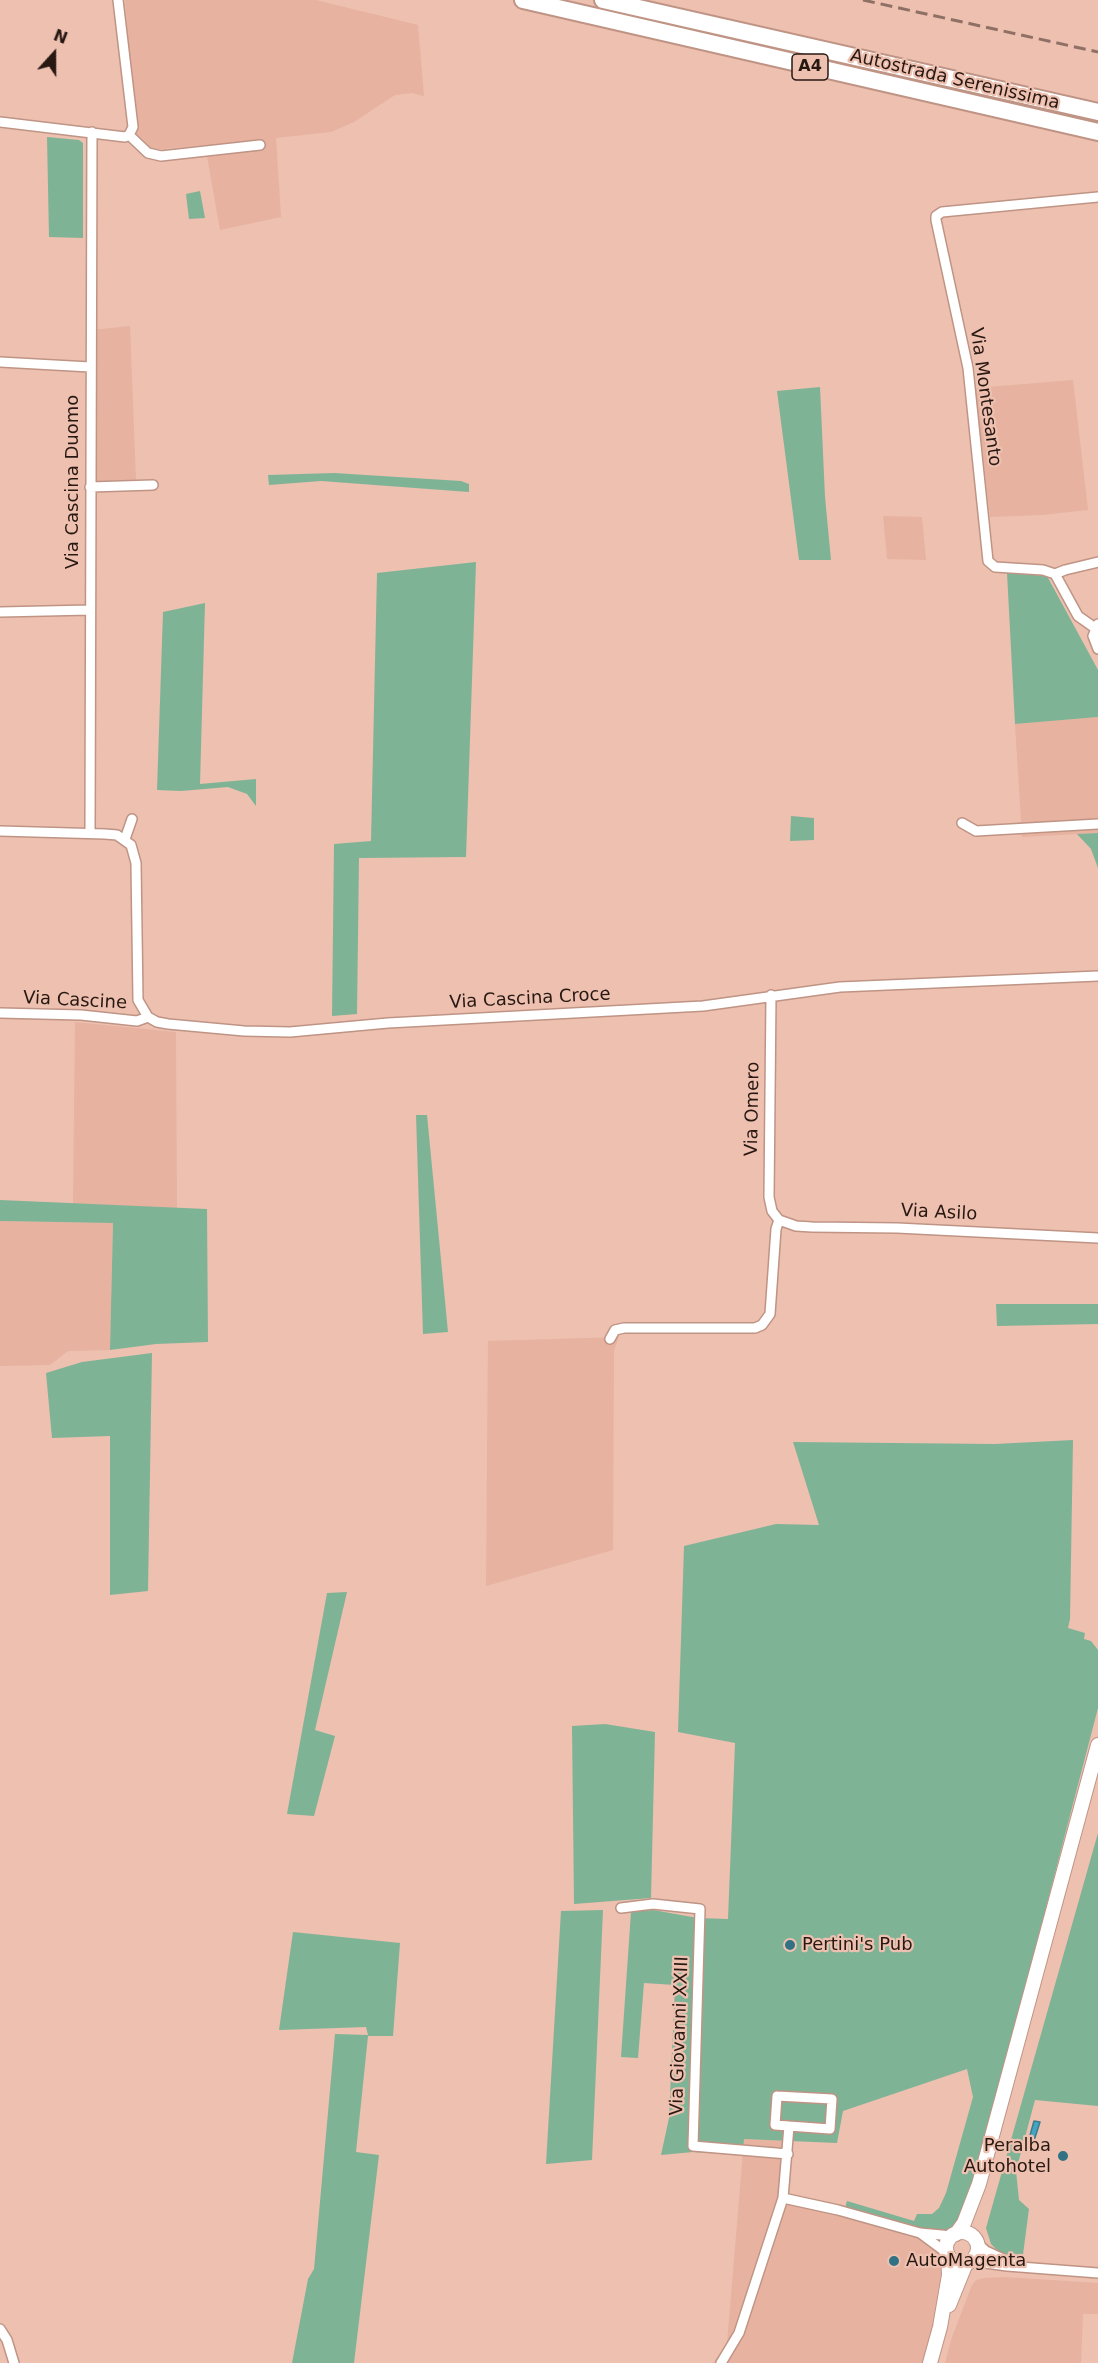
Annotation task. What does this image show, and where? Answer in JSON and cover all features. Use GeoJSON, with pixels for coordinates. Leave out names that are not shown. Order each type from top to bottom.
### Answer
{"type":"FeatureCollection","features":[{"type":"Feature","properties":{"kind":"highway","name":"Autostrada Serenissima"},"geometry":{"type":"LineString","coordinates":[[523,0],[1098,132]]}},
{"type":"Feature","properties":{"kind":"highway","name":"Autostrada Serenissima"},"geometry":{"type":"LineString","coordinates":[[603,0],[1098,112]]}},
{"type":"Feature","properties":{"kind":"street"},"geometry":{"type":"LineString","coordinates":[[0,122],[125,137],[129,135],[133,128],[118,0]]}},
{"type":"Feature","properties":{"kind":"street","name":"Via Cascina Duomo"},"geometry":{"type":"LineString","coordinates":[[90,832],[92,132]]}},
{"type":"Feature","properties":{"kind":"street"},"geometry":{"type":"LineString","coordinates":[[129,135],[148,153],[161,156],[260,145]]}},
{"type":"Feature","properties":{"kind":"street","name":"Via Montesanto"},"geometry":{"type":"LineString","coordinates":[[1098,197],[942,213],[936,216],[968,368],[988,561],[995,567],[1043,570],[1055,574],[1098,562]]}},
{"type":"Feature","properties":{"kind":"street"},"geometry":{"type":"LineString","coordinates":[[0,362],[90,367]]}},
{"type":"Feature","properties":{"kind":"street"},"geometry":{"type":"LineString","coordinates":[[90,488],[153,485]]}},
{"type":"Feature","properties":{"kind":"street"},"geometry":{"type":"LineString","coordinates":[[1055,574],[1078,616],[1096,626],[1094,640],[1098,650]]}},
{"type":"Feature","properties":{"kind":"street"},"geometry":{"type":"LineString","coordinates":[[0,612],[90,610]]}},
{"type":"Feature","properties":{"kind":"street"},"geometry":{"type":"LineString","coordinates":[[124,839],[132,819]]}},
{"type":"Feature","properties":{"kind":"street"},"geometry":{"type":"LineString","coordinates":[[962,823],[976,831],[1098,824]]}},
{"type":"Feature","properties":{"kind":"street"},"geometry":{"type":"LineString","coordinates":[[0,831],[90,832],[117,835],[131,845],[136,863],[138,1000],[148,1017]]}},
{"type":"Feature","properties":{"kind":"street","name":"Via Cascina Croce"},"geometry":{"type":"LineString","coordinates":[[148,1017],[157,1022],[184,1026],[290,1032],[388,1023],[703,1006],[840,987],[1098,976]]}},
{"type":"Feature","properties":{"kind":"street","name":"Via Omero"},"geometry":{"type":"LineString","coordinates":[[771,995],[768,1197],[772,1211],[779,1220]]}},
{"type":"Feature","properties":{"kind":"street","name":"Via Cascine"},"geometry":{"type":"LineString","coordinates":[[0,1013],[137,1021],[148,1017]]}},
{"type":"Feature","properties":{"kind":"street"},"geometry":{"type":"LineString","coordinates":[[610,1339],[615,1330],[624,1328],[755,1328],[762,1325],[770,1314],[772,1305],[776,1229],[779,1220]]}},
{"type":"Feature","properties":{"kind":"street","name":"Via Asilo"},"geometry":{"type":"LineString","coordinates":[[779,1220],[796,1226],[812,1227],[897,1228],[1098,1238]]}},
{"type":"Feature","properties":{"kind":"street"},"geometry":{"type":"LineString","coordinates":[[930,2363],[940,2326],[949,2275],[947,2244],[966,2218],[979,2184],[1098,1744]]}},
{"type":"Feature","properties":{"kind":"street","name":"Via Giovanni XXIII"},"geometry":{"type":"LineString","coordinates":[[621,1908],[653,1904],[700,1909],[693,2146],[788,2154]]}},
{"type":"Feature","properties":{"kind":"street"},"geometry":{"type":"LineString","coordinates":[[777,2096],[832,2099],[830,2129],[789,2126],[775,2125],[777,2096]]}},
{"type":"Feature","properties":{"kind":"street"},"geometry":{"type":"LineString","coordinates":[[721,2363],[739,2333],[783,2198],[789,2126]]}},
{"type":"Feature","properties":{"kind":"street"},"geometry":{"type":"LineString","coordinates":[[940,2326],[969,2262],[977,2253],[974,2220],[979,2184]]}},
{"type":"Feature","properties":{"kind":"street"},"geometry":{"type":"LineString","coordinates":[[783,2198],[838,2210],[920,2233],[954,2235],[966,2233],[986,2251],[1017,2266]]}},
{"type":"Feature","properties":{"kind":"street"},"geometry":{"type":"LineString","coordinates":[[920,2233],[956,2263],[969,2262],[1098,2273]]}},
{"type":"Feature","properties":{"kind":"street"},"geometry":{"type":"LineString","coordinates":[[0,2330],[7,2340],[14,2363]]}},
{"type":"Feature","properties":{"kind":"shaded area"},"geometry":{"type":"Polygon","coordinates":[[[125,0],[316,0],[418,25],[424,96],[412,93],[395,95],[354,122],[331,132],[276,138],[281,217],[220,230],[205,145],[152,150],[135,134],[125,0]]]}},
{"type":"Feature","properties":{"kind":"shaded area"},"geometry":{"type":"Polygon","coordinates":[[[130,326],[136,482],[93,484],[92,330],[130,326]]]}},
{"type":"Feature","properties":{"kind":"shaded area"},"geometry":{"type":"Polygon","coordinates":[[[1073,380],[1088,510],[990,517],[975,388],[1073,380]]]}},
{"type":"Feature","properties":{"kind":"shaded area"},"geometry":{"type":"Polygon","coordinates":[[[883,516],[922,517],[926,560],[887,559],[883,516]]]}},
{"type":"Feature","properties":{"kind":"shaded area"},"geometry":{"type":"Polygon","coordinates":[[[1098,717],[1098,833],[1022,837],[1015,724],[1098,717]]]}},
{"type":"Feature","properties":{"kind":"shaded area"},"geometry":{"type":"Polygon","coordinates":[[[75,1022],[176,1032],[177,1209],[73,1204],[75,1022]]]}},
{"type":"Feature","properties":{"kind":"shaded area"},"geometry":{"type":"Polygon","coordinates":[[[0,1221],[113,1223],[110,1350],[68,1351],[50,1365],[0,1366],[0,1221]]]}},
{"type":"Feature","properties":{"kind":"shaded area"},"geometry":{"type":"Polygon","coordinates":[[[619,1337],[614,1350],[613,1550],[486,1586],[488,1341],[619,1337]]]}},
{"type":"Feature","properties":{"kind":"shaded area"},"geometry":{"type":"Polygon","coordinates":[[[744,2139],[792,2141],[785,2200],[920,2239],[942,2257],[945,2263],[933,2330],[924,2363],[713,2363],[727,2343],[744,2139]]]}},
{"type":"Feature","properties":{"kind":"shaded area"},"geometry":{"type":"Polygon","coordinates":[[[1004,2277],[1098,2283],[1098,2314],[1083,2314],[1081,2363],[945,2363],[952,2337],[972,2285],[976,2280],[984,2278],[1004,2277]]]}},
{"type":"Feature","properties":{"kind":"green space"},"geometry":{"type":"Polygon","coordinates":[[[47,137],[79,140],[83,143],[83,238],[49,237],[47,137]]]}},
{"type":"Feature","properties":{"kind":"green space"},"geometry":{"type":"Polygon","coordinates":[[[200,191],[205,218],[189,219],[186,194],[200,191]]]}},
{"type":"Feature","properties":{"kind":"green space"},"geometry":{"type":"Polygon","coordinates":[[[820,387],[825,497],[831,560],[799,560],[777,391],[820,387]]]}},
{"type":"Feature","properties":{"kind":"green space"},"geometry":{"type":"Polygon","coordinates":[[[334,473],[461,481],[469,484],[469,492],[321,481],[269,485],[268,475],[334,473]]]}},
{"type":"Feature","properties":{"kind":"green space"},"geometry":{"type":"Polygon","coordinates":[[[476,562],[466,857],[359,858],[357,1014],[332,1016],[334,844],[371,841],[377,573],[476,562]]]}},
{"type":"Feature","properties":{"kind":"green space"},"geometry":{"type":"Polygon","coordinates":[[[1007,573],[1047,576],[1098,670],[1098,717],[1015,724],[1007,573]]]}},
{"type":"Feature","properties":{"kind":"green space"},"geometry":{"type":"Polygon","coordinates":[[[205,603],[200,784],[256,779],[256,806],[247,794],[228,787],[181,791],[157,790],[163,612],[205,603]]]}},
{"type":"Feature","properties":{"kind":"green space"},"geometry":{"type":"Polygon","coordinates":[[[791,816],[814,818],[814,840],[790,841],[791,816]]]}},
{"type":"Feature","properties":{"kind":"green space"},"geometry":{"type":"Polygon","coordinates":[[[1098,833],[1098,868],[1091,849],[1077,834],[1098,833]]]}},
{"type":"Feature","properties":{"kind":"green space"},"geometry":{"type":"Polygon","coordinates":[[[416,1115],[427,1115],[448,1332],[423,1334],[416,1115]]]}},
{"type":"Feature","properties":{"kind":"green space"},"geometry":{"type":"Polygon","coordinates":[[[0,1200],[207,1209],[208,1342],[156,1344],[110,1350],[113,1223],[0,1221],[0,1200]]]}},
{"type":"Feature","properties":{"kind":"green space"},"geometry":{"type":"Polygon","coordinates":[[[996,1304],[1098,1304],[1098,1324],[997,1326],[996,1304]]]}},
{"type":"Feature","properties":{"kind":"green space"},"geometry":{"type":"Polygon","coordinates":[[[152,1353],[148,1591],[110,1595],[110,1436],[52,1438],[46,1373],[82,1362],[152,1353]]]}},
{"type":"Feature","properties":{"kind":"green space"},"geometry":{"type":"Polygon","coordinates":[[[1073,1440],[1068,1628],[1085,1633],[1084,1639],[1091,1641],[1098,1650],[1098,1708],[964,2214],[951,2229],[944,2232],[932,2231],[845,2208],[847,2201],[914,2221],[917,2214],[932,2214],[939,2208],[946,2193],[973,2097],[967,2069],[843,2111],[837,2143],[744,2139],[743,2155],[693,2152],[661,2155],[669,2118],[675,1985],[644,1983],[638,2058],[621,2057],[631,1912],[653,1910],[698,1918],[728,1919],[735,1743],[678,1732],[684,1546],[776,1524],[819,1525],[793,1442],[995,1444],[1073,1440]]]}},
{"type":"Feature","properties":{"kind":"green space"},"geometry":{"type":"Polygon","coordinates":[[[347,1592],[315,1730],[335,1736],[314,1816],[287,1814],[327,1593],[347,1592]]]}},
{"type":"Feature","properties":{"kind":"green space"},"geometry":{"type":"Polygon","coordinates":[[[605,1724],[655,1732],[651,1898],[574,1904],[572,1726],[605,1724]]]}},
{"type":"Feature","properties":{"kind":"green space"},"geometry":{"type":"Polygon","coordinates":[[[1098,1833],[1098,2106],[1035,2100],[1016,2171],[1019,2200],[1029,2209],[1022,2262],[1017,2262],[997,2254],[986,2228],[1098,1833]]]}},
{"type":"Feature","properties":{"kind":"green space"},"geometry":{"type":"Polygon","coordinates":[[[603,1910],[592,2160],[546,2164],[561,1911],[603,1910]]]}},
{"type":"Feature","properties":{"kind":"green space"},"geometry":{"type":"Polygon","coordinates":[[[293,1932],[400,1943],[393,2036],[368,2036],[356,2152],[379,2155],[354,2363],[292,2363],[308,2279],[314,2269],[335,2034],[368,2035],[366,2027],[279,2030],[293,1932]]]}},
{"type":"Feature","properties":{"kind":"water"},"geometry":{"type":"Polygon","coordinates":[[[1034,2121],[1040,2122],[1032,2147],[1027,2146],[1034,2121]]]}},
{"type":"Feature","properties":{"kind":"railway"},"geometry":{"type":"LineString","coordinates":[[863,0],[1098,52]]}},
{"type":"Feature","properties":{"kind":"place","name":"Pertini's Pub"},"geometry":{"type":"Point","coordinates":[790,1945]}},
{"type":"Feature","properties":{"kind":"place","name":"Peralba Autohotel"},"geometry":{"type":"Point","coordinates":[1063,2156]}},
{"type":"Feature","properties":{"kind":"place","name":"AutoMagenta"},"geometry":{"type":"Point","coordinates":[894,2261]}}]}
